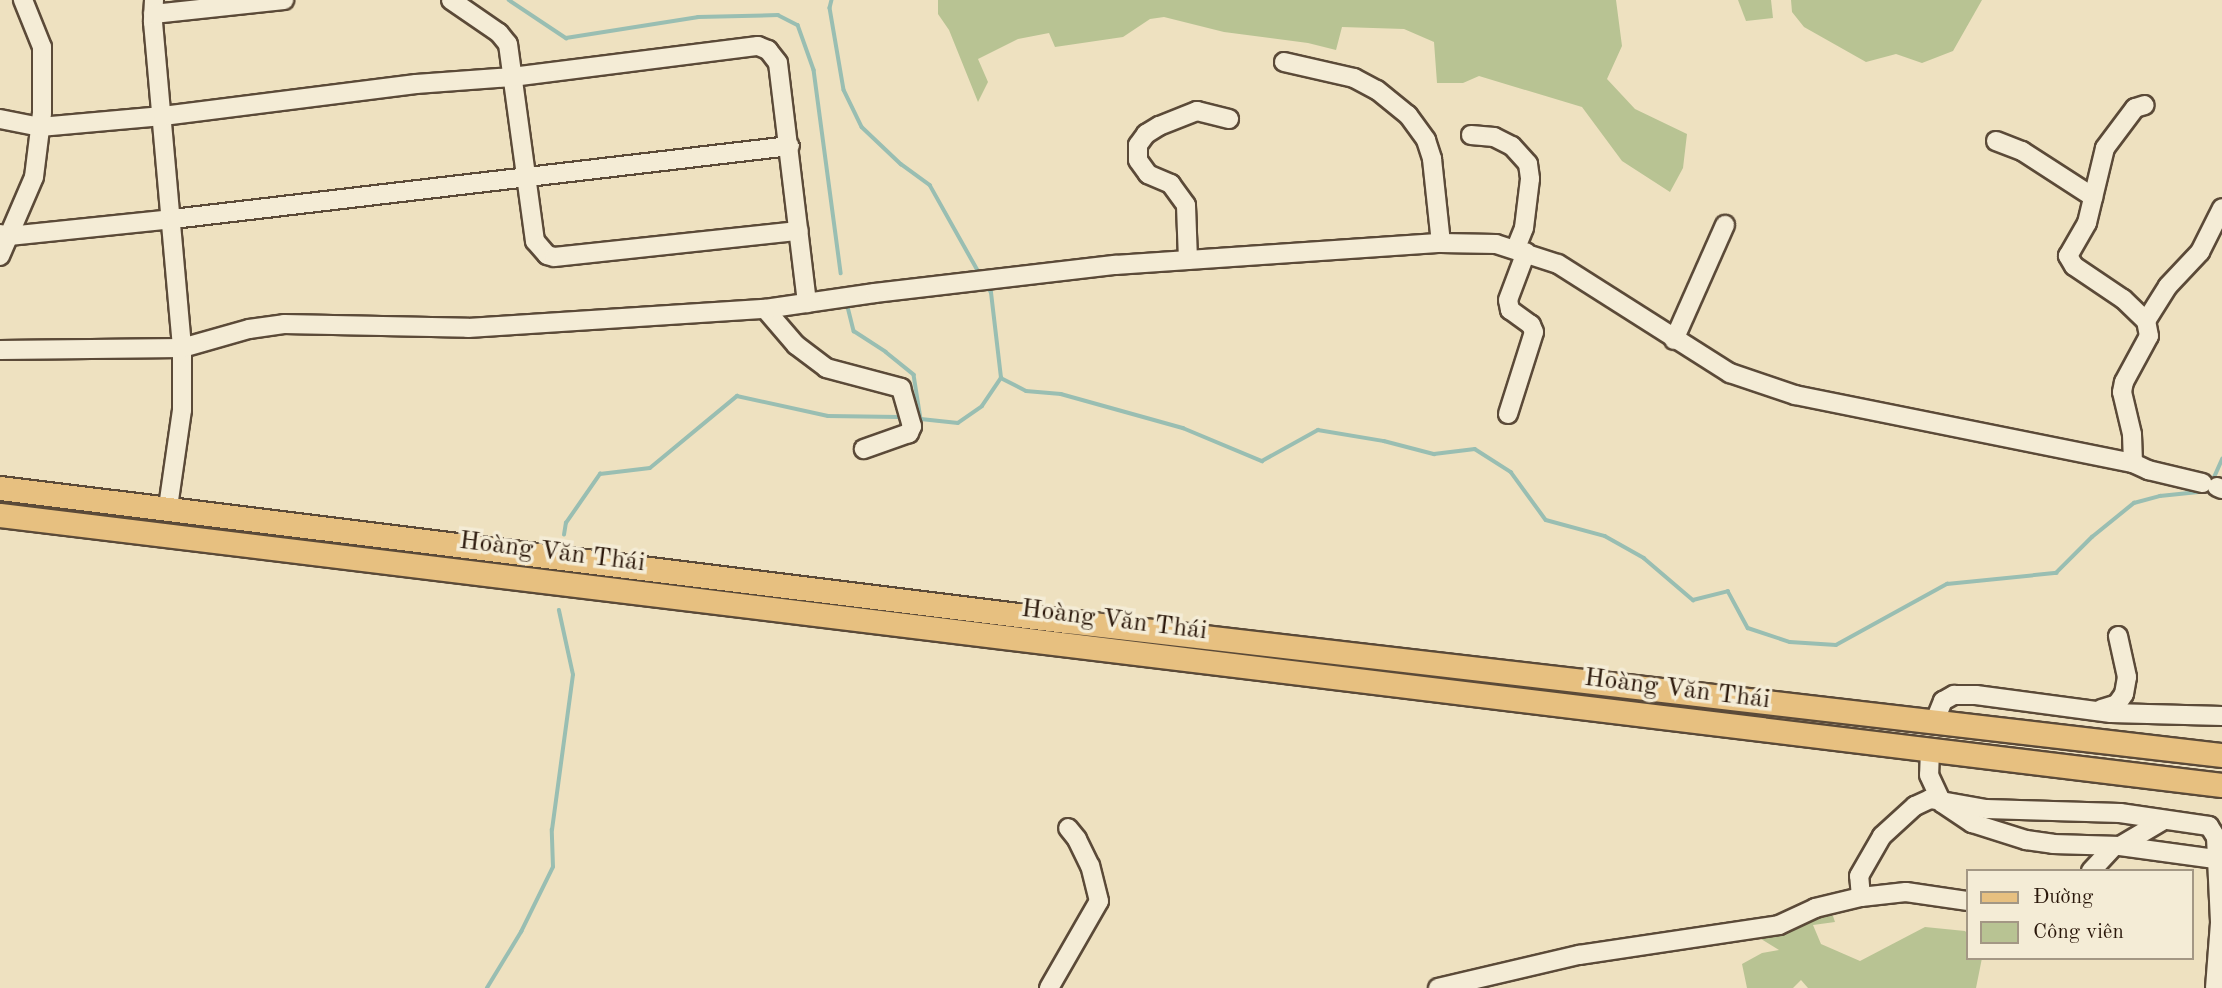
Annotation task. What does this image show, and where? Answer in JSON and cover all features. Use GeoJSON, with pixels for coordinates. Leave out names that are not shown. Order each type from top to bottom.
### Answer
{"type":"FeatureCollection","features":[{"type":"Feature","properties":{"kind":"main road","name":"Hoàng Văn Thái"},"geometry":{"type":"LineString","coordinates":[[0,488],[1067,621],[2222,755]]}},
{"type":"Feature","properties":{"kind":"main road"},"geometry":{"type":"LineString","coordinates":[[165,534],[168,508]]}},
{"type":"Feature","properties":{"kind":"main road","name":"Hoàng Văn Thái"},"geometry":{"type":"LineString","coordinates":[[0,515],[2222,785]]}},
{"type":"Feature","properties":{"kind":"main road"},"geometry":{"type":"LineString","coordinates":[[1930,749],[1934,723]]}},
{"type":"Feature","properties":{"kind":"street"},"geometry":{"type":"LineString","coordinates":[[0,256],[4,235],[34,177],[40,127],[42,47],[23,0]]}},
{"type":"Feature","properties":{"kind":"street"},"geometry":{"type":"LineString","coordinates":[[168,508],[182,410],[182,348],[154,7],[284,0]]}},
{"type":"Feature","properties":{"kind":"street"},"geometry":{"type":"LineString","coordinates":[[451,0],[499,33],[508,44],[535,241],[540,250],[554,257],[799,231]]}},
{"type":"Feature","properties":{"kind":"street"},"geometry":{"type":"LineString","coordinates":[[0,119],[40,127],[163,116],[416,84],[512,77],[758,46],[768,50],[778,63],[807,303]]}},
{"type":"Feature","properties":{"kind":"street"},"geometry":{"type":"LineString","coordinates":[[1284,62],[1354,78],[1377,90],[1408,115],[1426,140],[1432,159],[1441,243]]}},
{"type":"Feature","properties":{"kind":"street"},"geometry":{"type":"LineString","coordinates":[[2133,463],[2132,434],[2122,392],[2124,382],[2149,336],[2146,321],[2123,299],[2080,271],[2068,256],[2087,223],[2105,148],[2136,108],[2145,105]]}},
{"type":"Feature","properties":{"kind":"street"},"geometry":{"type":"LineString","coordinates":[[1188,260],[1186,205],[1171,184],[1148,174],[1138,160],[1138,145],[1146,134],[1159,126],[1197,111],[1230,119]]}},
{"type":"Feature","properties":{"kind":"street"},"geometry":{"type":"LineString","coordinates":[[1471,135],[1494,137],[1513,146],[1528,164],[1530,179],[1521,250],[1508,300],[1510,310],[1531,325],[1534,331],[1508,414]]}},
{"type":"Feature","properties":{"kind":"street"},"geometry":{"type":"LineString","coordinates":[[1996,141],[2022,152],[2093,197]]}},
{"type":"Feature","properties":{"kind":"street"},"geometry":{"type":"LineString","coordinates":[[4,235],[173,219],[790,146]]}},
{"type":"Feature","properties":{"kind":"street"},"geometry":{"type":"LineString","coordinates":[[2146,321],[2168,286],[2200,252],[2222,208]]}},
{"type":"Feature","properties":{"kind":"street"},"geometry":{"type":"LineString","coordinates":[[1674,340],[1726,225]]}},
{"type":"Feature","properties":{"kind":"street"},"geometry":{"type":"LineString","coordinates":[[0,350],[182,348],[248,330],[284,324],[468,328],[765,309],[1115,265],[1441,243],[1496,244],[1558,264],[1674,340],[1730,373],[1796,395],[2133,463],[2148,470],[2214,486]]}},
{"type":"Feature","properties":{"kind":"street"},"geometry":{"type":"LineString","coordinates":[[765,309],[796,345],[826,368],[901,387],[912,426],[909,433],[864,449]]}},
{"type":"Feature","properties":{"kind":"street"},"geometry":{"type":"LineString","coordinates":[[2080,710],[2117,705],[2124,694],[2127,677],[2118,636]]}},
{"type":"Feature","properties":{"kind":"street"},"geometry":{"type":"LineString","coordinates":[[1934,723],[1942,701],[1954,695],[1976,695],[2080,710],[2222,716]]}},
{"type":"Feature","properties":{"kind":"street"},"geometry":{"type":"LineString","coordinates":[[1930,749],[1929,775],[1942,803],[1972,823],[2026,839],[2117,846],[2215,859]]}},
{"type":"Feature","properties":{"kind":"street"},"geometry":{"type":"LineString","coordinates":[[1861,897],[1859,876],[1882,836],[1916,806],[1930,799],[1986,809],[2120,813],[2209,826],[2214,830],[2221,924],[2215,988]]}},
{"type":"Feature","properties":{"kind":"street"},"geometry":{"type":"LineString","coordinates":[[2093,869],[2117,846],[2164,820]]}},
{"type":"Feature","properties":{"kind":"street"},"geometry":{"type":"LineString","coordinates":[[1049,988],[1099,901],[1090,866],[1077,839],[1068,828]]}},
{"type":"Feature","properties":{"kind":"street"},"geometry":{"type":"LineString","coordinates":[[1438,988],[1579,956],[1779,925],[1815,908],[1861,897],[1906,892],[1966,901]]}},
{"type":"Feature","properties":{"kind":"green space"},"geometry":{"type":"Polygon","coordinates":[[[938,0],[1616,0],[1622,46],[1607,79],[1635,109],[1687,134],[1683,168],[1670,192],[1622,161],[1582,107],[1479,76],[1463,83],[1437,83],[1434,42],[1404,29],[1342,27],[1336,50],[1308,43],[1224,32],[1164,17],[1150,19],[1123,37],[1055,47],[1049,33],[1018,39],[978,59],[988,82],[978,102],[949,30],[938,14],[938,0]]]}},
{"type":"Feature","properties":{"kind":"green space"},"geometry":{"type":"Polygon","coordinates":[[[1738,0],[1771,0],[1773,18],[1746,21],[1738,0]]]}},
{"type":"Feature","properties":{"kind":"green space"},"geometry":{"type":"Polygon","coordinates":[[[1791,0],[1982,0],[1953,51],[1922,63],[1896,54],[1866,62],[1804,27],[1792,12],[1791,0]]]}},
{"type":"Feature","properties":{"kind":"green space"},"geometry":{"type":"Polygon","coordinates":[[[1822,912],[1833,916],[1835,922],[1813,925],[1821,944],[1860,961],[1925,927],[1965,931],[1966,960],[1982,960],[1976,988],[1808,988],[1801,980],[1793,988],[1747,988],[1742,964],[1762,953],[1779,950],[1753,934],[1822,912]]]}},
{"type":"Feature","properties":{"kind":"waterway"},"geometry":{"type":"LineString","coordinates":[[509,0],[566,38],[698,17],[778,15],[798,25],[814,70],[841,273]]}},
{"type":"Feature","properties":{"kind":"waterway"},"geometry":{"type":"LineString","coordinates":[[832,0],[830,8],[844,90],[862,127],[901,164],[930,185],[981,276]]}},
{"type":"Feature","properties":{"kind":"waterway"},"geometry":{"type":"LineString","coordinates":[[848,307],[854,331],[914,375],[921,419],[958,423],[982,406],[1001,378],[991,293],[987,286]]}},
{"type":"Feature","properties":{"kind":"waterway"},"geometry":{"type":"LineString","coordinates":[[1001,378],[1026,391],[1061,394],[1183,428],[1262,461],[1318,430],[1384,441],[1434,454],[1475,449],[1511,472],[1546,520],[1605,536],[1644,558],[1693,600],[1728,591],[1748,628],[1790,642],[1836,645],[1947,584],[2056,573],[2092,537],[2134,503],[2160,496],[2208,491],[2222,459]]}},
{"type":"Feature","properties":{"kind":"waterway"},"geometry":{"type":"LineString","coordinates":[[564,535],[566,523],[600,474],[650,468],[737,396],[828,416],[899,417]]}},
{"type":"Feature","properties":{"kind":"waterway"},"geometry":{"type":"LineString","coordinates":[[487,988],[521,932],[553,867],[552,830],[573,675],[559,611]]}}]}
